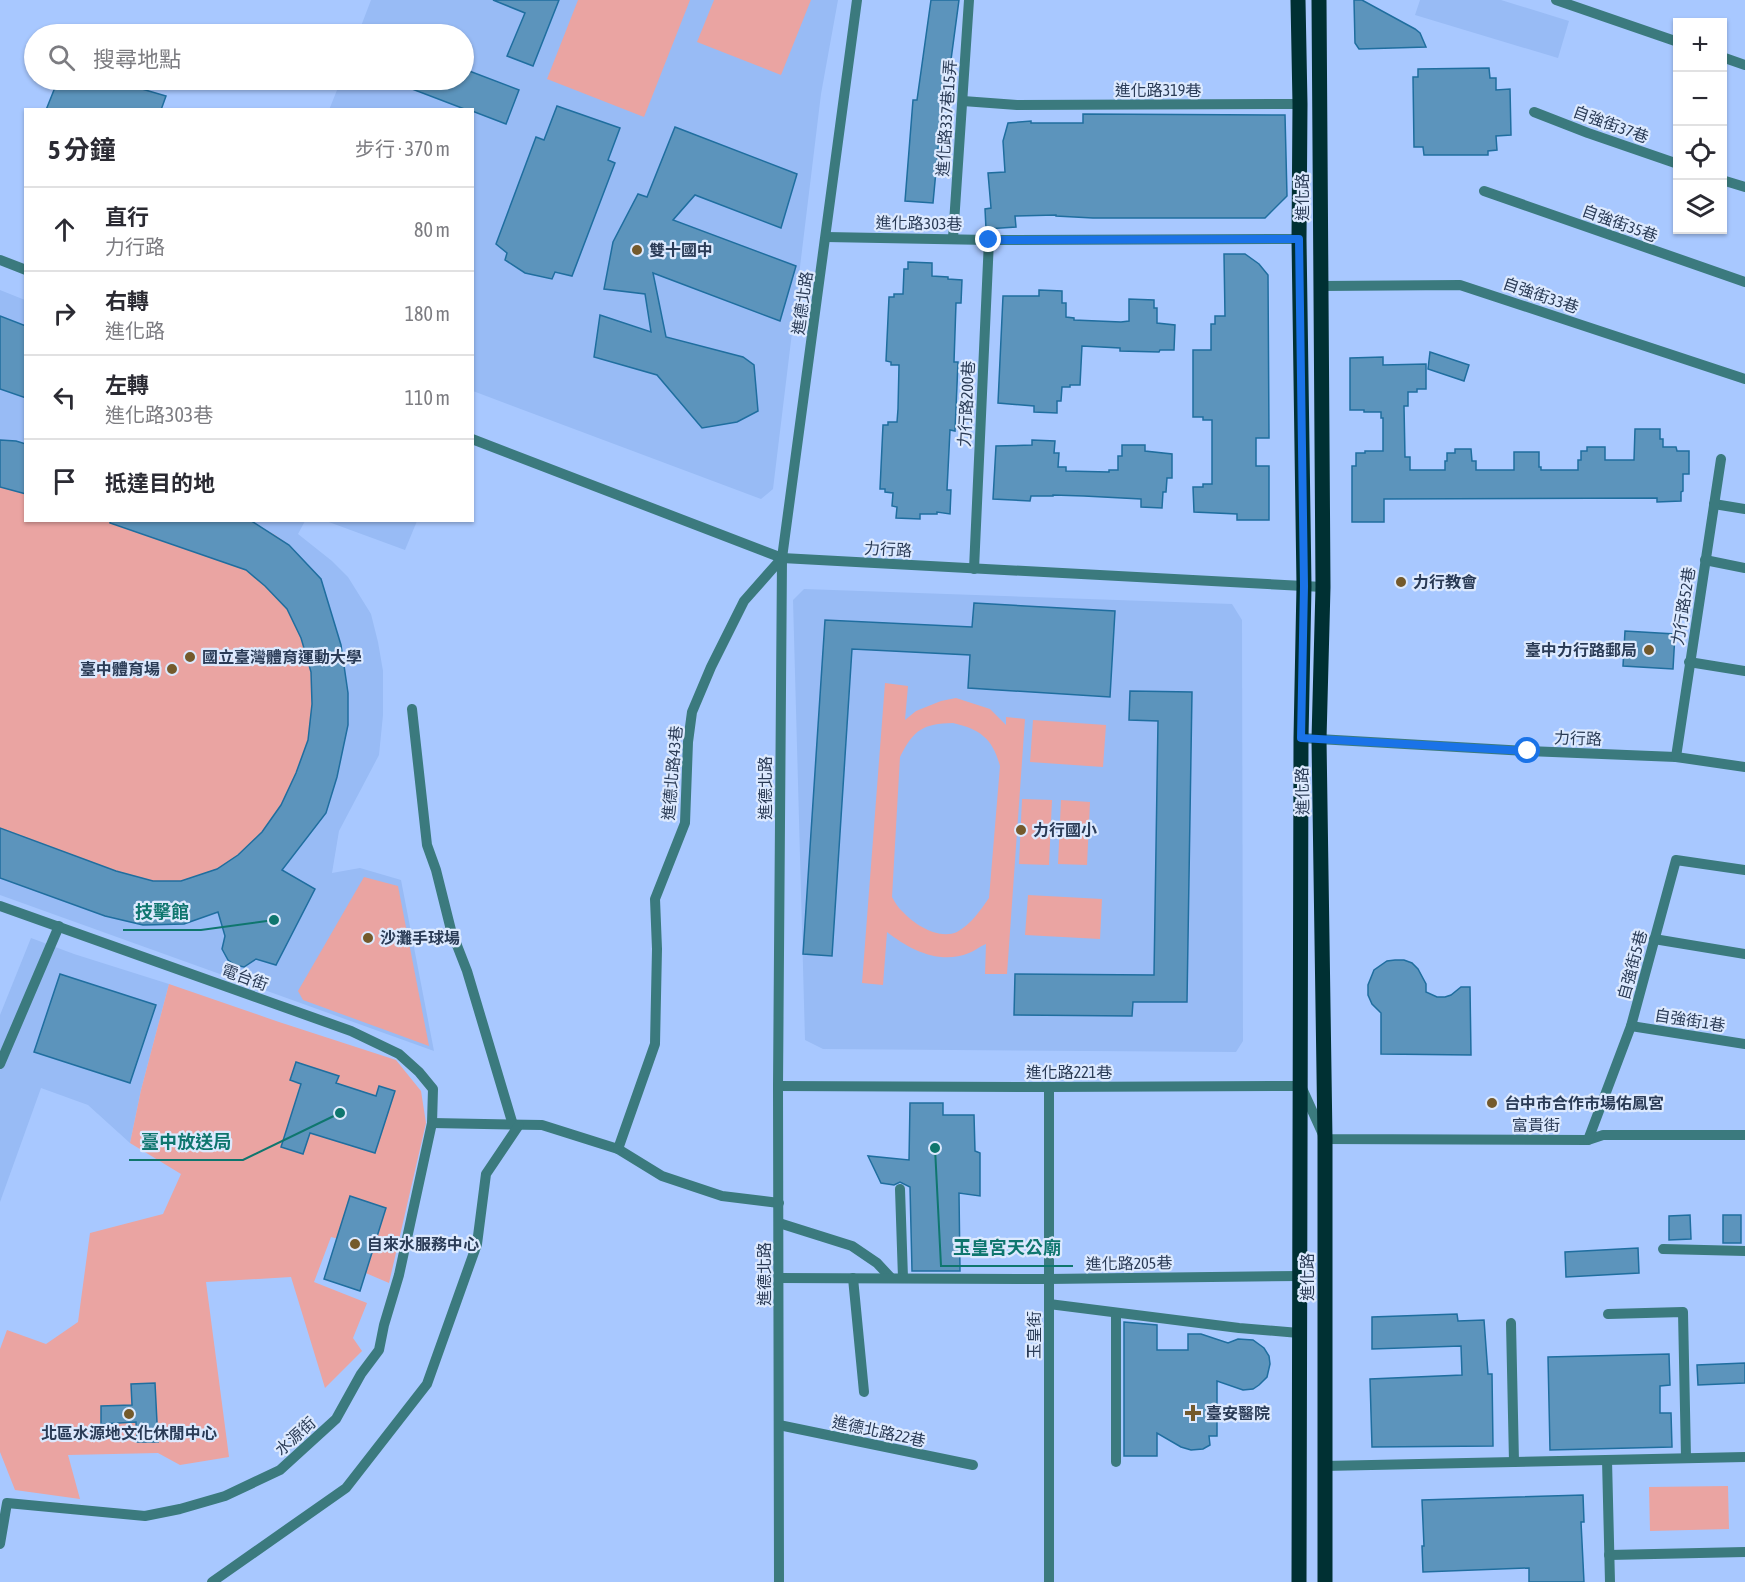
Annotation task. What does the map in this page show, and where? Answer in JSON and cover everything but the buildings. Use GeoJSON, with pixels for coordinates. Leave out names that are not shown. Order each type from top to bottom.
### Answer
{"type":"FeatureCollection","features":[{"type":"Feature","properties":{"kind":"main road","name":"進化路"},"geometry":{"type":"LineString","coordinates":[[1296,1579],[1304,586],[1298,0]]}},
{"type":"Feature","properties":{"kind":"main road","name":"進化路"},"geometry":{"type":"LineString","coordinates":[[1319,0],[1323,587],[1319,739],[1325,1139],[1324,1466],[1327,1579]]}},
{"type":"Feature","properties":{"kind":"street","name":"進德北路"},"geometry":{"type":"LineString","coordinates":[[779,1582],[778,1086],[782,558],[857,0]]}},
{"type":"Feature","properties":{"kind":"street","name":"進化路337巷15弄"},"geometry":{"type":"LineString","coordinates":[[953,238],[969,0]]}},
{"type":"Feature","properties":{"kind":"street"},"geometry":{"type":"LineString","coordinates":[[1556,0],[1673,41]]}},
{"type":"Feature","properties":{"kind":"street"},"geometry":{"type":"LineString","coordinates":[[1727,59],[1745,64]]}},
{"type":"Feature","properties":{"kind":"street","name":"進化路319巷"},"geometry":{"type":"LineString","coordinates":[[963,101],[1017,105],[1300,104]]}},
{"type":"Feature","properties":{"kind":"street","name":"自強街37巷"},"geometry":{"type":"LineString","coordinates":[[1534,112],[1673,163]]}},
{"type":"Feature","properties":{"kind":"street"},"geometry":{"type":"LineString","coordinates":[[1727,182],[1745,188]]}},
{"type":"Feature","properties":{"kind":"street","name":"自強街35巷"},"geometry":{"type":"LineString","coordinates":[[1484,191],[1745,282]]}},
{"type":"Feature","properties":{"kind":"street","name":"進化路303巷"},"geometry":{"type":"LineString","coordinates":[[826,237],[989,240],[1299,239]]}},
{"type":"Feature","properties":{"kind":"street","name":"力行路200巷"},"geometry":{"type":"LineString","coordinates":[[974,569],[989,240]]}},
{"type":"Feature","properties":{"kind":"street"},"geometry":{"type":"LineString","coordinates":[[0,260],[24,269]]}},
{"type":"Feature","properties":{"kind":"street","name":"自強街33巷"},"geometry":{"type":"LineString","coordinates":[[1321,286],[1460,285],[1745,379]]}},
{"type":"Feature","properties":{"kind":"street","name":"力行路"},"geometry":{"type":"LineString","coordinates":[[474,440],[782,558],[1323,587]]}},
{"type":"Feature","properties":{"kind":"street","name":"力行路52巷"},"geometry":{"type":"LineString","coordinates":[[1676,757],[1721,459]]}},
{"type":"Feature","properties":{"kind":"street"},"geometry":{"type":"LineString","coordinates":[[1714,504],[1745,509]]}},
{"type":"Feature","properties":{"kind":"street","name":"進德北路43巷"},"geometry":{"type":"LineString","coordinates":[[618,1149],[655,1044],[657,949],[655,899],[685,823],[688,742],[692,712],[711,667],[744,601],[782,558]]}},
{"type":"Feature","properties":{"kind":"street"},"geometry":{"type":"LineString","coordinates":[[1705,560],[1745,568]]}},
{"type":"Feature","properties":{"kind":"street"},"geometry":{"type":"LineString","coordinates":[[1689,662],[1745,671]]}},
{"type":"Feature","properties":{"kind":"street"},"geometry":{"type":"LineString","coordinates":[[212,1582],[346,1488],[427,1384],[477,1244],[486,1174],[516,1125],[467,971],[451,930],[436,870],[426,845],[412,709]]}},
{"type":"Feature","properties":{"kind":"street","name":"力行路"},"geometry":{"type":"LineString","coordinates":[[1301,738],[1676,757],[1745,767]]}},
{"type":"Feature","properties":{"kind":"street","name":"自強街5巷"},"geometry":{"type":"LineString","coordinates":[[1588,1140],[1630,1026],[1676,860],[1745,870]]}},
{"type":"Feature","properties":{"kind":"street","name":"電台街"},"geometry":{"type":"LineString","coordinates":[[0,906],[351,1031],[399,1054],[419,1072],[433,1089],[432,1123]]}},
{"type":"Feature","properties":{"kind":"street"},"geometry":{"type":"LineString","coordinates":[[0,1064],[59,926]]}},
{"type":"Feature","properties":{"kind":"street"},"geometry":{"type":"LineString","coordinates":[[1654,939],[1745,954]]}},
{"type":"Feature","properties":{"kind":"street","name":"自強街1巷"},"geometry":{"type":"LineString","coordinates":[[1630,1026],[1745,1044]]}},
{"type":"Feature","properties":{"kind":"street","name":"進化路221巷"},"geometry":{"type":"LineString","coordinates":[[778,1086],[1300,1086]]}},
{"type":"Feature","properties":{"kind":"street"},"geometry":{"type":"LineString","coordinates":[[1300,1086],[1325,1139]]}},
{"type":"Feature","properties":{"kind":"street","name":"玉皇街"},"geometry":{"type":"LineString","coordinates":[[1049,1087],[1049,1582]]}},
{"type":"Feature","properties":{"kind":"street"},"geometry":{"type":"LineString","coordinates":[[432,1123],[542,1125],[618,1149],[662,1176],[722,1196],[779,1203]]}},
{"type":"Feature","properties":{"kind":"street","name":"水源街"},"geometry":{"type":"LineString","coordinates":[[0,1544],[7,1503],[145,1516],[180,1509],[225,1497],[280,1470],[336,1419],[360,1374],[379,1350],[399,1275],[432,1123]]}},
{"type":"Feature","properties":{"kind":"street","name":"富貴街"},"geometry":{"type":"LineString","coordinates":[[1325,1139],[1588,1140],[1604,1135],[1745,1135]]}},
{"type":"Feature","properties":{"kind":"street"},"geometry":{"type":"LineString","coordinates":[[897,1278],[900,1189]]}},
{"type":"Feature","properties":{"kind":"street"},"geometry":{"type":"LineString","coordinates":[[779,1223],[852,1246],[897,1278]]}},
{"type":"Feature","properties":{"kind":"street"},"geometry":{"type":"LineString","coordinates":[[1663,1249],[1745,1251]]}},
{"type":"Feature","properties":{"kind":"street","name":"進化路205巷"},"geometry":{"type":"LineString","coordinates":[[779,1278],[1048,1279],[1299,1276]]}},
{"type":"Feature","properties":{"kind":"street"},"geometry":{"type":"LineString","coordinates":[[853,1278],[864,1392]]}},
{"type":"Feature","properties":{"kind":"street"},"geometry":{"type":"LineString","coordinates":[[1049,1304],[1239,1328],[1299,1333]]}},
{"type":"Feature","properties":{"kind":"street"},"geometry":{"type":"LineString","coordinates":[[1608,1314],[1683,1312],[1686,1458]]}},
{"type":"Feature","properties":{"kind":"street"},"geometry":{"type":"LineString","coordinates":[[1116,1313],[1116,1462]]}},
{"type":"Feature","properties":{"kind":"street"},"geometry":{"type":"LineString","coordinates":[[1511,1323],[1514,1462]]}},
{"type":"Feature","properties":{"kind":"street","name":"進德北路22巷"},"geometry":{"type":"LineString","coordinates":[[779,1425],[973,1465]]}},
{"type":"Feature","properties":{"kind":"street"},"geometry":{"type":"LineString","coordinates":[[1324,1466],[1745,1457]]}},
{"type":"Feature","properties":{"kind":"street"},"geometry":{"type":"LineString","coordinates":[[1607,1460],[1610,1582]]}},
{"type":"Feature","properties":{"kind":"street"},"geometry":{"type":"LineString","coordinates":[[1609,1555],[1745,1552]]}},
{"type":"Feature","properties":{"kind":"shaded area","name":"雙十國中"},"geometry":{"type":"Polygon","coordinates":[[[371,0],[838,0],[821,94],[773,489],[761,499],[474,391],[474,108],[330,108],[337,90],[474,90],[474,24],[362,24],[371,0]]]}},
{"type":"Feature","properties":{"kind":"shaded area"},"geometry":{"type":"Polygon","coordinates":[[[578,0],[690,0],[644,117],[547,79],[578,0]]]}},
{"type":"Feature","properties":{"kind":"shaded area"},"geometry":{"type":"Polygon","coordinates":[[[714,0],[811,0],[781,75],[697,42],[714,0]]]}},
{"type":"Feature","properties":{"kind":"shaded area"},"geometry":{"type":"Polygon","coordinates":[[[1420,0],[1501,0],[1569,21],[1558,58],[1415,15],[1420,0]]]}},
{"type":"Feature","properties":{"kind":"shaded area","name":"臺中體育場"},"geometry":{"type":"Polygon","coordinates":[[[0,290],[24,300],[24,522],[304,522],[298,534],[348,577],[371,614],[383,671],[383,715],[379,755],[339,831],[332,873],[360,868],[401,880],[434,1051],[0,895],[0,290]]]}},
{"type":"Feature","properties":{"kind":"shaded area","name":"臺中體育場"},"geometry":{"type":"Polygon","coordinates":[[[0,440],[24,445],[24,522],[252,522],[289,545],[321,579],[341,645],[348,693],[348,725],[337,777],[326,813],[291,858],[105,916],[0,878],[0,440]]]}},
{"type":"Feature","properties":{"kind":"shaded area"},"geometry":{"type":"Polygon","coordinates":[[[329,522],[417,522],[405,550],[329,522]]]}},
{"type":"Feature","properties":{"kind":"shaded area","name":"力行國小"},"geometry":{"type":"Polygon","coordinates":[[[804,589],[1232,604],[1242,620],[1243,1041],[1236,1052],[823,1049],[805,1040],[793,600],[804,589]]]}},
{"type":"Feature","properties":{"kind":"shaded area"},"geometry":{"type":"Polygon","coordinates":[[[885,683],[908,686],[905,720],[916,711],[956,698],[990,709],[1006,725],[1006,717],[1025,719],[1007,974],[985,974],[986,944],[958,956],[936,956],[915,950],[887,932],[883,985],[862,983],[885,683]],[[953,723],[934,725],[920,730],[910,740],[900,757],[892,897],[900,909],[914,922],[935,933],[943,934],[962,929],[975,917],[989,898],[1000,766],[993,749],[984,737],[971,728],[953,723]]]}},
{"type":"Feature","properties":{"kind":"shaded area"},"geometry":{"type":"Polygon","coordinates":[[[1033,720],[1106,725],[1103,767],[1030,762],[1033,720]]]}},
{"type":"Feature","properties":{"kind":"shaded area"},"geometry":{"type":"Polygon","coordinates":[[[1022,799],[1052,800],[1049,865],[1019,864],[1022,799]]]}},
{"type":"Feature","properties":{"kind":"shaded area"},"geometry":{"type":"Polygon","coordinates":[[[1061,800],[1090,802],[1087,865],[1058,864],[1061,800]]]}},
{"type":"Feature","properties":{"kind":"shaded area","name":"沙灘手球場"},"geometry":{"type":"Polygon","coordinates":[[[364,877],[398,886],[429,1046],[303,1000],[298,991],[364,877]]]}},
{"type":"Feature","properties":{"kind":"shaded area"},"geometry":{"type":"Polygon","coordinates":[[[1028,895],[1102,899],[1100,939],[1025,935],[1028,895]]]}},
{"type":"Feature","properties":{"kind":"shaded area"},"geometry":{"type":"Polygon","coordinates":[[[31,938],[169,984],[141,1090],[130,1143],[88,1105],[41,1088],[0,1202],[0,1015],[31,938]]]}},
{"type":"Feature","properties":{"kind":"shaded area"},"geometry":{"type":"Polygon","coordinates":[[[169,984],[396,1060],[421,1091],[426,1123],[389,1283],[354,1268],[339,1239],[331,1237],[314,1282],[367,1303],[353,1338],[362,1351],[325,1388],[291,1277],[206,1282],[229,1457],[180,1465],[158,1453],[68,1455],[80,1499],[15,1490],[0,1452],[0,1349],[7,1330],[46,1344],[78,1322],[90,1233],[163,1214],[181,1174],[130,1143],[141,1090],[169,984]]]}},
{"type":"Feature","properties":{"kind":"shaded area"},"geometry":{"type":"Polygon","coordinates":[[[1728,1486],[1729,1529],[1650,1531],[1649,1487],[1728,1486]]]}},
{"type":"Feature","properties":{"kind":"place","name":"雙十國中"},"geometry":{"type":"Point","coordinates":[637,250]}},
{"type":"Feature","properties":{"kind":"place","name":"力行教會"},"geometry":{"type":"Point","coordinates":[1401,582]}},
{"type":"Feature","properties":{"kind":"place","name":"臺中力行路郵局"},"geometry":{"type":"Point","coordinates":[1649,650]}},
{"type":"Feature","properties":{"kind":"place","name":"國立臺灣體育運動大學"},"geometry":{"type":"Point","coordinates":[190,657]}},
{"type":"Feature","properties":{"kind":"place","name":"臺中體育場"},"geometry":{"type":"Point","coordinates":[172,669]}},
{"type":"Feature","properties":{"kind":"place","name":"力行國小"},"geometry":{"type":"Point","coordinates":[1021,830]}},
{"type":"Feature","properties":{"kind":"place","name":"技擊館"},"geometry":{"type":"Point","coordinates":[274,920]}},
{"type":"Feature","properties":{"kind":"place","name":"沙灘手球場"},"geometry":{"type":"Point","coordinates":[368,938]}},
{"type":"Feature","properties":{"kind":"place","name":"台中市合作市場佑鳳宮"},"geometry":{"type":"Point","coordinates":[1492,1103]}},
{"type":"Feature","properties":{"kind":"place","name":"臺中放送局"},"geometry":{"type":"Point","coordinates":[340,1113]}},
{"type":"Feature","properties":{"kind":"place","name":"玉皇宮天公廟"},"geometry":{"type":"Point","coordinates":[935,1148]}},
{"type":"Feature","properties":{"kind":"place","name":"自來水服務中心"},"geometry":{"type":"Point","coordinates":[355,1244]}},
{"type":"Feature","properties":{"kind":"place","name":"臺安醫院"},"geometry":{"type":"Point","coordinates":[1193,1413]}},
{"type":"Feature","properties":{"kind":"place","name":"北區水源地文化休閒中心"},"geometry":{"type":"Point","coordinates":[129,1414]}},
{"type":"Feature","properties":{"kind":"route"},"geometry":{"type":"LineString","coordinates":[[989,240],[1299,239],[1304,586],[1301,738],[1528,751]]}}]}
